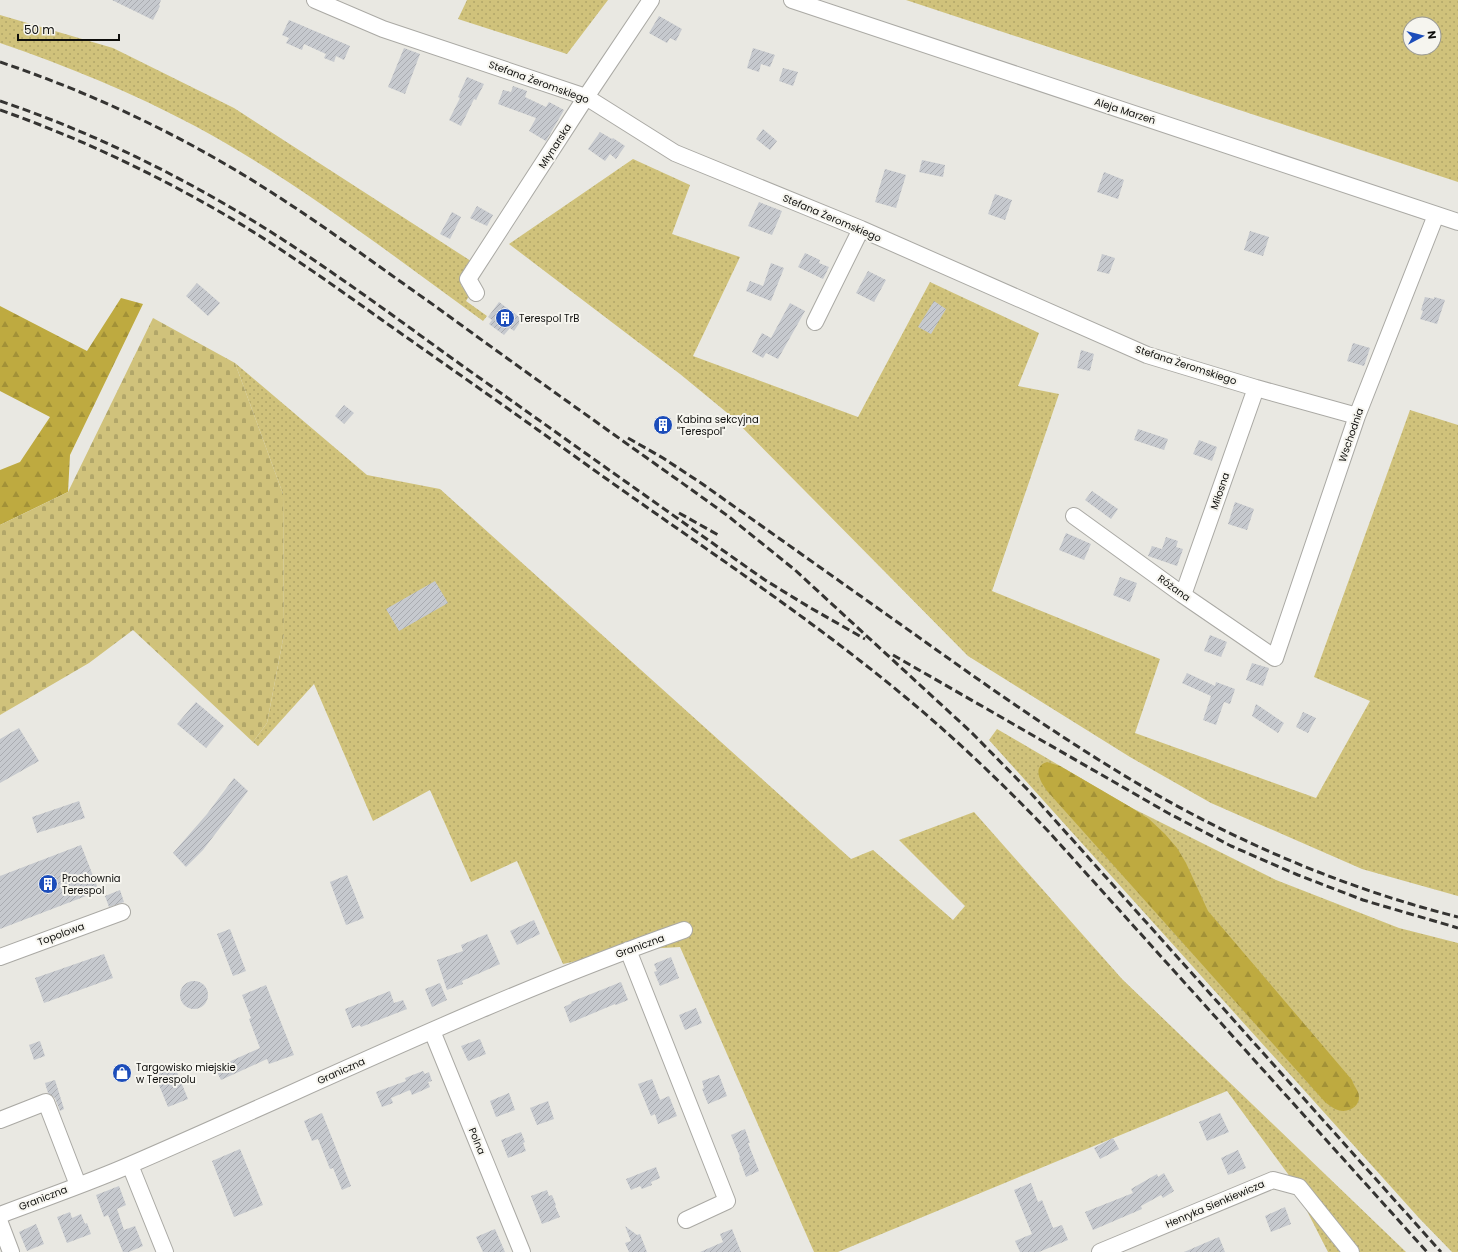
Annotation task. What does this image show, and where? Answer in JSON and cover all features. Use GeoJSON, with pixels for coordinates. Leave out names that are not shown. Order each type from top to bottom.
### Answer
{"type":"FeatureCollection","features":[{"type":"Feature","properties":{"kind":"street","name":"Stefana Żeromskiego"},"geometry":{"type":"LineString","coordinates":[[315,0],[384,29],[586,97],[675,152],[861,229],[1147,355],[1256,388],[1357,416]]}},
{"type":"Feature","properties":{"kind":"street","name":"Młynarska"},"geometry":{"type":"LineString","coordinates":[[476,293],[468,279],[651,0]]}},
{"type":"Feature","properties":{"kind":"street","name":"Aleja Marzeń"},"geometry":{"type":"LineString","coordinates":[[792,0],[1458,222]]}},
{"type":"Feature","properties":{"kind":"street","name":"Wschodnia"},"geometry":{"type":"LineString","coordinates":[[1275,658],[1357,416],[1436,215]]}},
{"type":"Feature","properties":{"kind":"street"},"geometry":{"type":"LineString","coordinates":[[815,322],[861,229]]}},
{"type":"Feature","properties":{"kind":"street","name":"Miłosna"},"geometry":{"type":"LineString","coordinates":[[1183,595],[1256,388]]}},
{"type":"Feature","properties":{"kind":"street","name":"Różana"},"geometry":{"type":"LineString","coordinates":[[1074,516],[1183,595],[1275,658]]}},
{"type":"Feature","properties":{"kind":"street","name":"Topolowa"},"geometry":{"type":"LineString","coordinates":[[0,957],[122,912]]}},
{"type":"Feature","properties":{"kind":"street","name":"Graniczna"},"geometry":{"type":"LineString","coordinates":[[0,1215],[130,1165],[432,1031],[628,950],[684,930]]}},
{"type":"Feature","properties":{"kind":"street"},"geometry":{"type":"LineString","coordinates":[[628,950],[727,1201],[686,1220]]}},
{"type":"Feature","properties":{"kind":"street","name":"Polna"},"geometry":{"type":"LineString","coordinates":[[432,1031],[522,1252]]}},
{"type":"Feature","properties":{"kind":"street"},"geometry":{"type":"LineString","coordinates":[[0,1120],[46,1102],[78,1185]]}},
{"type":"Feature","properties":{"kind":"street"},"geometry":{"type":"LineString","coordinates":[[130,1165],[165,1252]]}},
{"type":"Feature","properties":{"kind":"street","name":"Henryka Sienkiewicza"},"geometry":{"type":"LineString","coordinates":[[1100,1252],[1273,1180],[1299,1187],[1351,1252]]}},
{"type":"Feature","properties":{"kind":"street"},"geometry":{"type":"LineString","coordinates":[[0,1223],[11,1252]]}},
{"type":"Feature","properties":{"kind":"green space"},"geometry":{"type":"Polygon","coordinates":[[[467,0],[608,0],[567,54],[458,19],[467,0]]]}},
{"type":"Feature","properties":{"kind":"green space"},"geometry":{"type":"Polygon","coordinates":[[[906,0],[1458,0],[1458,182],[906,0]]]}},
{"type":"Feature","properties":{"kind":"green space"},"geometry":{"type":"Polygon","coordinates":[[[0,15],[113,48],[234,108],[474,263],[461,286],[471,293],[466,301],[487,316],[483,321],[342,219],[270,170],[233,147],[148,102],[50,61],[0,43],[0,15]]]}},
{"type":"Feature","properties":{"kind":"green space"},"geometry":{"type":"Polygon","coordinates":[[[633,159],[690,185],[672,234],[740,257],[693,356],[858,417],[930,282],[1039,333],[1018,386],[1059,394],[992,591],[1160,659],[1135,733],[1316,798],[1370,701],[1314,677],[1410,410],[1458,425],[1458,896],[1362,869],[1211,803],[1130,757],[968,656],[731,416],[680,374],[509,244],[633,159]]]}},
{"type":"Feature","properties":{"kind":"green space"},"geometry":{"type":"Polygon","coordinates":[[[121,298],[143,304],[70,455],[68,492],[0,525],[0,470],[20,462],[50,417],[0,391],[0,306],[87,351],[121,298]]]}},
{"type":"Feature","properties":{"kind":"green space"},"geometry":{"type":"Polygon","coordinates":[[[153,318],[235,363],[283,494],[284,634],[267,723],[253,742],[133,630],[89,663],[0,715],[0,525],[68,492],[153,318]]]}},
{"type":"Feature","properties":{"kind":"green space"},"geometry":{"type":"Polygon","coordinates":[[[235,363],[367,475],[440,489],[851,859],[873,850],[953,920],[965,906],[899,840],[974,812],[1122,979],[1406,1252],[1328,1252],[1288,1174],[1227,1091],[838,1252],[814,1252],[680,947],[628,950],[563,964],[517,861],[471,882],[430,790],[373,821],[314,684],[258,746],[253,742],[267,723],[284,634],[283,494],[235,363]]]}},
{"type":"Feature","properties":{"kind":"green space"},"geometry":{"type":"Polygon","coordinates":[[[997,729],[1132,808],[1276,880],[1399,928],[1458,943],[1458,1252],[1452,1252],[1419,1218],[989,740],[997,729]]]}},
{"type":"Feature","properties":{"kind":"green space"},"geometry":{"type":"Polygon","coordinates":[[[1047,762],[1060,766],[1132,808],[1149,819],[1165,834],[1177,848],[1186,863],[1208,911],[1352,1080],[1359,1097],[1353,1108],[1340,1111],[1325,1102],[1048,792],[1040,780],[1038,771],[1042,764],[1047,762]]]}},
{"type":"Feature","properties":{"kind":"building"},"geometry":{"type":"Polygon","coordinates":[[[112,0],[161,0],[160,6],[153,20],[112,0]]]}},
{"type":"Feature","properties":{"kind":"building"},"geometry":{"type":"Polygon","coordinates":[[[659,16],[682,29],[676,41],[670,38],[667,43],[649,33],[659,16]]]}},
{"type":"Feature","properties":{"kind":"building"},"geometry":{"type":"Polygon","coordinates":[[[289,20],[350,46],[344,60],[336,56],[334,62],[324,58],[326,54],[304,44],[302,50],[286,43],[289,38],[282,35],[289,20]]]}},
{"type":"Feature","properties":{"kind":"building"},"geometry":{"type":"Polygon","coordinates":[[[404,48],[420,54],[405,94],[388,87],[404,48]]]}},
{"type":"Feature","properties":{"kind":"building"},"geometry":{"type":"Polygon","coordinates":[[[753,48],[775,55],[770,67],[761,64],[759,72],[747,68],[753,48]]]}},
{"type":"Feature","properties":{"kind":"building"},"geometry":{"type":"Polygon","coordinates":[[[783,68],[798,72],[793,86],[779,81],[783,68]]]}},
{"type":"Feature","properties":{"kind":"building"},"geometry":{"type":"Polygon","coordinates":[[[467,77],[484,84],[476,100],[474,99],[461,126],[449,120],[460,98],[458,97],[467,77]]]}},
{"type":"Feature","properties":{"kind":"building"},"geometry":{"type":"Polygon","coordinates":[[[513,86],[527,91],[525,97],[546,107],[549,102],[564,110],[546,141],[529,131],[536,118],[498,104],[503,90],[511,92],[513,86]]]}},
{"type":"Feature","properties":{"kind":"building"},"geometry":{"type":"Polygon","coordinates":[[[763,129],[777,141],[770,150],[756,139],[763,129]]]}},
{"type":"Feature","properties":{"kind":"building"},"geometry":{"type":"Polygon","coordinates":[[[600,132],[625,146],[616,159],[610,154],[605,161],[588,149],[600,132]]]}},
{"type":"Feature","properties":{"kind":"building"},"geometry":{"type":"Polygon","coordinates":[[[922,160],[945,165],[943,177],[919,172],[922,160]]]}},
{"type":"Feature","properties":{"kind":"building"},"geometry":{"type":"Polygon","coordinates":[[[885,169],[906,175],[896,208],[875,202],[885,169]]]}},
{"type":"Feature","properties":{"kind":"building"},"geometry":{"type":"Polygon","coordinates":[[[1104,172],[1124,180],[1118,199],[1097,192],[1104,172]]]}},
{"type":"Feature","properties":{"kind":"building"},"geometry":{"type":"Polygon","coordinates":[[[995,194],[1012,200],[1005,220],[988,214],[995,194]]]}},
{"type":"Feature","properties":{"kind":"building"},"geometry":{"type":"Polygon","coordinates":[[[759,202],[782,211],[772,235],[748,226],[759,202]]]}},
{"type":"Feature","properties":{"kind":"building"},"geometry":{"type":"Polygon","coordinates":[[[477,206],[493,215],[487,226],[470,218],[477,206]]]}},
{"type":"Feature","properties":{"kind":"building"},"geometry":{"type":"Polygon","coordinates":[[[452,212],[461,217],[450,239],[440,234],[452,212]]]}},
{"type":"Feature","properties":{"kind":"building"},"geometry":{"type":"Polygon","coordinates":[[[1250,231],[1269,237],[1263,256],[1244,250],[1250,231]]]}},
{"type":"Feature","properties":{"kind":"building"},"geometry":{"type":"Polygon","coordinates":[[[805,253],[820,260],[819,263],[829,267],[823,279],[798,267],[805,253]]]}},
{"type":"Feature","properties":{"kind":"building"},"geometry":{"type":"Polygon","coordinates":[[[1102,254],[1115,258],[1109,274],[1097,271],[1102,254]]]}},
{"type":"Feature","properties":{"kind":"building"},"geometry":{"type":"Polygon","coordinates":[[[771,263],[784,268],[771,301],[746,291],[750,281],[763,286],[771,263]]]}},
{"type":"Feature","properties":{"kind":"building"},"geometry":{"type":"Polygon","coordinates":[[[868,271],[886,280],[874,302],[856,293],[868,271]]]}},
{"type":"Feature","properties":{"kind":"building"},"geometry":{"type":"Polygon","coordinates":[[[197,283],[220,303],[208,316],[186,296],[197,283]]]}},
{"type":"Feature","properties":{"kind":"building"},"geometry":{"type":"Polygon","coordinates":[[[1425,297],[1434,299],[1434,297],[1445,300],[1437,324],[1420,319],[1425,297]]]}},
{"type":"Feature","properties":{"kind":"building"},"geometry":{"type":"Polygon","coordinates":[[[934,301],[946,309],[931,334],[918,327],[934,301]]]}},
{"type":"Feature","properties":{"kind":"building","name":"Terespol TrB"},"geometry":{"type":"Polygon","coordinates":[[[499,302],[522,319],[514,331],[510,328],[504,335],[489,324],[492,320],[488,317],[499,302]]]}},
{"type":"Feature","properties":{"kind":"building"},"geometry":{"type":"Polygon","coordinates":[[[790,303],[805,311],[778,359],[766,353],[763,358],[752,352],[762,333],[771,338],[790,303]]]}},
{"type":"Feature","properties":{"kind":"building"},"geometry":{"type":"Polygon","coordinates":[[[1353,343],[1370,348],[1364,366],[1347,361],[1353,343]]]}},
{"type":"Feature","properties":{"kind":"building"},"geometry":{"type":"Polygon","coordinates":[[[1081,350],[1094,354],[1090,371],[1077,368],[1081,350]]]}},
{"type":"Feature","properties":{"kind":"building"},"geometry":{"type":"Polygon","coordinates":[[[344,405],[354,413],[344,424],[335,416],[344,405]]]}},
{"type":"Feature","properties":{"kind":"building"},"geometry":{"type":"Polygon","coordinates":[[[1138,429],[1168,439],[1164,450],[1134,440],[1138,429]]]}},
{"type":"Feature","properties":{"kind":"building"},"geometry":{"type":"Polygon","coordinates":[[[1199,440],[1217,447],[1212,461],[1193,454],[1199,440]]]}},
{"type":"Feature","properties":{"kind":"building"},"geometry":{"type":"Polygon","coordinates":[[[1092,491],[1118,509],[1111,519],[1085,500],[1092,491]]]}},
{"type":"Feature","properties":{"kind":"building"},"geometry":{"type":"Polygon","coordinates":[[[1235,502],[1254,509],[1247,530],[1228,524],[1235,502]]]}},
{"type":"Feature","properties":{"kind":"building"},"geometry":{"type":"Polygon","coordinates":[[[1066,533],[1091,544],[1084,560],[1059,550],[1066,533]]]}},
{"type":"Feature","properties":{"kind":"building"},"geometry":{"type":"Polygon","coordinates":[[[1166,537],[1178,541],[1176,547],[1183,549],[1177,566],[1148,556],[1152,546],[1162,549],[1166,537]]]}},
{"type":"Feature","properties":{"kind":"building"},"geometry":{"type":"Polygon","coordinates":[[[1120,577],[1137,583],[1130,602],[1113,595],[1120,577]]]}},
{"type":"Feature","properties":{"kind":"building"},"geometry":{"type":"Polygon","coordinates":[[[435,581],[448,603],[399,631],[386,609],[435,581]]]}},
{"type":"Feature","properties":{"kind":"building"},"geometry":{"type":"Polygon","coordinates":[[[1210,635],[1227,642],[1221,657],[1204,651],[1210,635]]]}},
{"type":"Feature","properties":{"kind":"building"},"geometry":{"type":"Polygon","coordinates":[[[1252,663],[1269,668],[1263,686],[1246,680],[1252,663]]]}},
{"type":"Feature","properties":{"kind":"building"},"geometry":{"type":"Polygon","coordinates":[[[1187,673],[1215,686],[1216,682],[1235,689],[1230,704],[1224,702],[1216,725],[1203,720],[1211,696],[1182,683],[1187,673]]]}},
{"type":"Feature","properties":{"kind":"building"},"geometry":{"type":"Polygon","coordinates":[[[196,702],[224,726],[206,748],[177,724],[196,702]]]}},
{"type":"Feature","properties":{"kind":"building"},"geometry":{"type":"Polygon","coordinates":[[[1256,704],[1284,723],[1278,733],[1252,716],[1256,704]]]}},
{"type":"Feature","properties":{"kind":"building"},"geometry":{"type":"Polygon","coordinates":[[[1303,712],[1316,718],[1308,733],[1296,727],[1303,712]]]}},
{"type":"Feature","properties":{"kind":"building"},"geometry":{"type":"Polygon","coordinates":[[[19,728],[39,761],[0,783],[0,739],[19,728]]]}},
{"type":"Feature","properties":{"kind":"building"},"geometry":{"type":"Polygon","coordinates":[[[234,778],[248,791],[203,850],[186,867],[173,853],[207,814],[234,778]]]}},
{"type":"Feature","properties":{"kind":"building"},"geometry":{"type":"Polygon","coordinates":[[[79,801],[85,818],[37,833],[32,817],[79,801]]]}},
{"type":"Feature","properties":{"kind":"building","name":"Prochownia Terespol"},"geometry":{"type":"Polygon","coordinates":[[[81,845],[99,891],[0,929],[0,876],[81,845]]]}},
{"type":"Feature","properties":{"kind":"building"},"geometry":{"type":"Polygon","coordinates":[[[347,875],[364,918],[346,925],[330,882],[347,875]]]}},
{"type":"Feature","properties":{"kind":"building"},"geometry":{"type":"Polygon","coordinates":[[[120,890],[124,902],[109,907],[105,896],[120,890]]]}},
{"type":"Feature","properties":{"kind":"building"},"geometry":{"type":"Polygon","coordinates":[[[534,920],[540,934],[517,945],[510,931],[534,920]]]}},
{"type":"Feature","properties":{"kind":"building"},"geometry":{"type":"Polygon","coordinates":[[[230,929],[246,971],[233,976],[217,934],[230,929]]]}},
{"type":"Feature","properties":{"kind":"building"},"geometry":{"type":"Polygon","coordinates":[[[487,934],[500,964],[462,981],[463,984],[447,990],[437,960],[463,951],[461,945],[487,934]]]}},
{"type":"Feature","properties":{"kind":"building"},"geometry":{"type":"Polygon","coordinates":[[[104,954],[113,978],[44,1003],[35,978],[104,954]]]}},
{"type":"Feature","properties":{"kind":"building"},"geometry":{"type":"Polygon","coordinates":[[[671,957],[679,978],[660,986],[654,972],[657,971],[654,964],[671,957]]]}},
{"type":"Feature","properties":{"kind":"building"},"geometry":{"type":"Polygon","coordinates":[[[194,981],[204,985],[208,995],[204,1005],[194,1009],[184,1005],[180,995],[184,985],[194,981]]]}},
{"type":"Feature","properties":{"kind":"building"},"geometry":{"type":"Polygon","coordinates":[[[621,982],[628,1000],[570,1023],[564,1007],[572,1003],[571,1002],[621,982]]]}},
{"type":"Feature","properties":{"kind":"building"},"geometry":{"type":"Polygon","coordinates":[[[440,983],[447,1000],[432,1007],[425,989],[440,983]]]}},
{"type":"Feature","properties":{"kind":"building"},"geometry":{"type":"Polygon","coordinates":[[[266,985],[294,1055],[269,1064],[267,1059],[221,1080],[215,1068],[260,1048],[242,995],[266,985]]]}},
{"type":"Feature","properties":{"kind":"building"},"geometry":{"type":"Polygon","coordinates":[[[390,991],[394,1003],[403,1000],[407,1009],[361,1027],[360,1025],[352,1028],[345,1009],[390,991]]]}},
{"type":"Feature","properties":{"kind":"building"},"geometry":{"type":"Polygon","coordinates":[[[696,1008],[702,1023],[685,1030],[679,1015],[696,1008]]]}},
{"type":"Feature","properties":{"kind":"building"},"geometry":{"type":"Polygon","coordinates":[[[480,1039],[486,1054],[468,1061],[461,1046],[480,1039]]]}},
{"type":"Feature","properties":{"kind":"building"},"geometry":{"type":"Polygon","coordinates":[[[40,1041],[45,1056],[34,1060],[29,1045],[40,1041]]]}},
{"type":"Feature","properties":{"kind":"building"},"geometry":{"type":"Polygon","coordinates":[[[174,1065],[188,1099],[168,1107],[154,1073],[174,1065]]]}},
{"type":"Feature","properties":{"kind":"building"},"geometry":{"type":"Polygon","coordinates":[[[423,1071],[425,1074],[429,1072],[432,1081],[428,1082],[430,1087],[412,1095],[410,1090],[391,1098],[393,1103],[382,1107],[376,1092],[406,1081],[405,1078],[423,1071]]]}},
{"type":"Feature","properties":{"kind":"building"},"geometry":{"type":"Polygon","coordinates":[[[719,1075],[727,1096],[708,1104],[702,1089],[704,1088],[702,1081],[719,1075]]]}},
{"type":"Feature","properties":{"kind":"building"},"geometry":{"type":"Polygon","coordinates":[[[652,1079],[660,1100],[669,1096],[677,1116],[658,1124],[655,1114],[651,1116],[638,1084],[652,1079]]]}},
{"type":"Feature","properties":{"kind":"building"},"geometry":{"type":"Polygon","coordinates":[[[55,1080],[64,1109],[60,1111],[55,1098],[48,1093],[45,1083],[55,1080]]]}},
{"type":"Feature","properties":{"kind":"building"},"geometry":{"type":"Polygon","coordinates":[[[509,1093],[515,1110],[496,1117],[490,1101],[509,1093]]]}},
{"type":"Feature","properties":{"kind":"building"},"geometry":{"type":"Polygon","coordinates":[[[548,1101],[554,1119],[537,1125],[530,1108],[548,1101]]]}},
{"type":"Feature","properties":{"kind":"building"},"geometry":{"type":"Polygon","coordinates":[[[322,1113],[351,1186],[342,1190],[333,1168],[330,1169],[318,1139],[312,1141],[304,1121],[322,1113]]]}},
{"type":"Feature","properties":{"kind":"building"},"geometry":{"type":"Polygon","coordinates":[[[1220,1113],[1229,1132],[1207,1141],[1199,1122],[1220,1113]]]}},
{"type":"Feature","properties":{"kind":"building"},"geometry":{"type":"Polygon","coordinates":[[[745,1129],[750,1143],[748,1143],[759,1171],[746,1177],[731,1135],[745,1129]]]}},
{"type":"Feature","properties":{"kind":"building"},"geometry":{"type":"Polygon","coordinates":[[[521,1132],[525,1142],[523,1143],[526,1151],[508,1158],[501,1140],[521,1132]]]}},
{"type":"Feature","properties":{"kind":"building"},"geometry":{"type":"Polygon","coordinates":[[[1113,1138],[1119,1149],[1100,1159],[1094,1148],[1113,1138]]]}},
{"type":"Feature","properties":{"kind":"building"},"geometry":{"type":"Polygon","coordinates":[[[240,1149],[263,1205],[234,1217],[212,1161],[240,1149]]]}},
{"type":"Feature","properties":{"kind":"building"},"geometry":{"type":"Polygon","coordinates":[[[1238,1150],[1246,1168],[1228,1175],[1221,1158],[1238,1150]]]}},
{"type":"Feature","properties":{"kind":"building"},"geometry":{"type":"Polygon","coordinates":[[[656,1167],[660,1178],[651,1182],[652,1185],[642,1189],[640,1186],[631,1190],[626,1179],[656,1167]]]}},
{"type":"Feature","properties":{"kind":"building"},"geometry":{"type":"Polygon","coordinates":[[[1164,1173],[1174,1191],[1163,1198],[1161,1195],[1141,1206],[1142,1209],[1093,1230],[1085,1212],[1133,1193],[1131,1189],[1157,1174],[1158,1177],[1164,1173]]]}},
{"type":"Feature","properties":{"kind":"building"},"geometry":{"type":"Polygon","coordinates":[[[1031,1183],[1038,1202],[1042,1200],[1053,1228],[1062,1225],[1068,1240],[1039,1252],[1020,1252],[1015,1241],[1032,1234],[1014,1190],[1031,1183]]]}},
{"type":"Feature","properties":{"kind":"building"},"geometry":{"type":"Polygon","coordinates":[[[119,1186],[126,1205],[117,1209],[124,1230],[135,1226],[143,1246],[129,1252],[123,1252],[108,1215],[104,1217],[96,1195],[119,1186]]]}},
{"type":"Feature","properties":{"kind":"building"},"geometry":{"type":"Polygon","coordinates":[[[547,1190],[549,1196],[552,1195],[560,1217],[542,1224],[531,1196],[547,1190]]]}},
{"type":"Feature","properties":{"kind":"building"},"geometry":{"type":"Polygon","coordinates":[[[1285,1207],[1291,1224],[1271,1232],[1265,1216],[1285,1207]]]}},
{"type":"Feature","properties":{"kind":"building"},"geometry":{"type":"Polygon","coordinates":[[[70,1212],[72,1218],[81,1214],[85,1224],[87,1223],[91,1234],[67,1243],[57,1217],[70,1212]]]}},
{"type":"Feature","properties":{"kind":"building"},"geometry":{"type":"Polygon","coordinates":[[[36,1224],[44,1244],[27,1251],[19,1232],[36,1224]]]}},
{"type":"Feature","properties":{"kind":"building"},"geometry":{"type":"Polygon","coordinates":[[[625,1226],[637,1235],[640,1234],[647,1252],[629,1252],[625,1243],[631,1241],[625,1226]]]}},
{"type":"Feature","properties":{"kind":"building"},"geometry":{"type":"Polygon","coordinates":[[[495,1229],[505,1252],[483,1252],[476,1237],[495,1229]]]}},
{"type":"Feature","properties":{"kind":"building"},"geometry":{"type":"Polygon","coordinates":[[[732,1229],[741,1252],[700,1252],[723,1242],[720,1234],[732,1229]]]}},
{"type":"Feature","properties":{"kind":"building"},"geometry":{"type":"Polygon","coordinates":[[[1219,1237],[1225,1252],[1184,1252],[1219,1237]]]}},
{"type":"Feature","properties":{"kind":"railway"},"geometry":{"type":"LineString","coordinates":[[0,62],[102,101],[200,150],[263,187],[350,245],[692,490],[728,516],[795,570],[971,732],[1028,790],[1441,1252]]}},
{"type":"Feature","properties":{"kind":"railway"},"geometry":{"type":"LineString","coordinates":[[0,101],[66,126],[131,154],[163,170],[255,222],[355,289],[765,580],[865,639]]}},
{"type":"Feature","properties":{"kind":"railway"},"geometry":{"type":"LineString","coordinates":[[0,110],[29,120],[113,156],[168,183],[263,238],[343,292],[788,606],[866,665],[960,745],[1014,796],[1049,832],[1427,1252]]}},
{"type":"Feature","properties":{"kind":"railway"},"geometry":{"type":"LineString","coordinates":[[628,438],[663,458],[701,483],[1033,717],[1092,756],[1152,792],[1225,831],[1301,865],[1379,894],[1458,917]]}},
{"type":"Feature","properties":{"kind":"railway"},"geometry":{"type":"LineString","coordinates":[[679,513],[720,536]]}},
{"type":"Feature","properties":{"kind":"railway"},"geometry":{"type":"LineString","coordinates":[[893,655],[1168,813],[1231,846],[1298,875],[1363,900],[1458,928]]}},
{"type":"Feature","properties":{"kind":"place","name":"Terespol TrB"},"geometry":{"type":"Point","coordinates":[505,318]}},
{"type":"Feature","properties":{"kind":"place","name":"Kabina sekcyjna \"Terespol\""},"geometry":{"type":"Point","coordinates":[663,425]}},
{"type":"Feature","properties":{"kind":"place","name":"Prochownia Terespol"},"geometry":{"type":"Point","coordinates":[48,884]}},
{"type":"Feature","properties":{"kind":"place","name":"Targowisko miejskie w Terespolu"},"geometry":{"type":"Point","coordinates":[122,1073]}}]}
